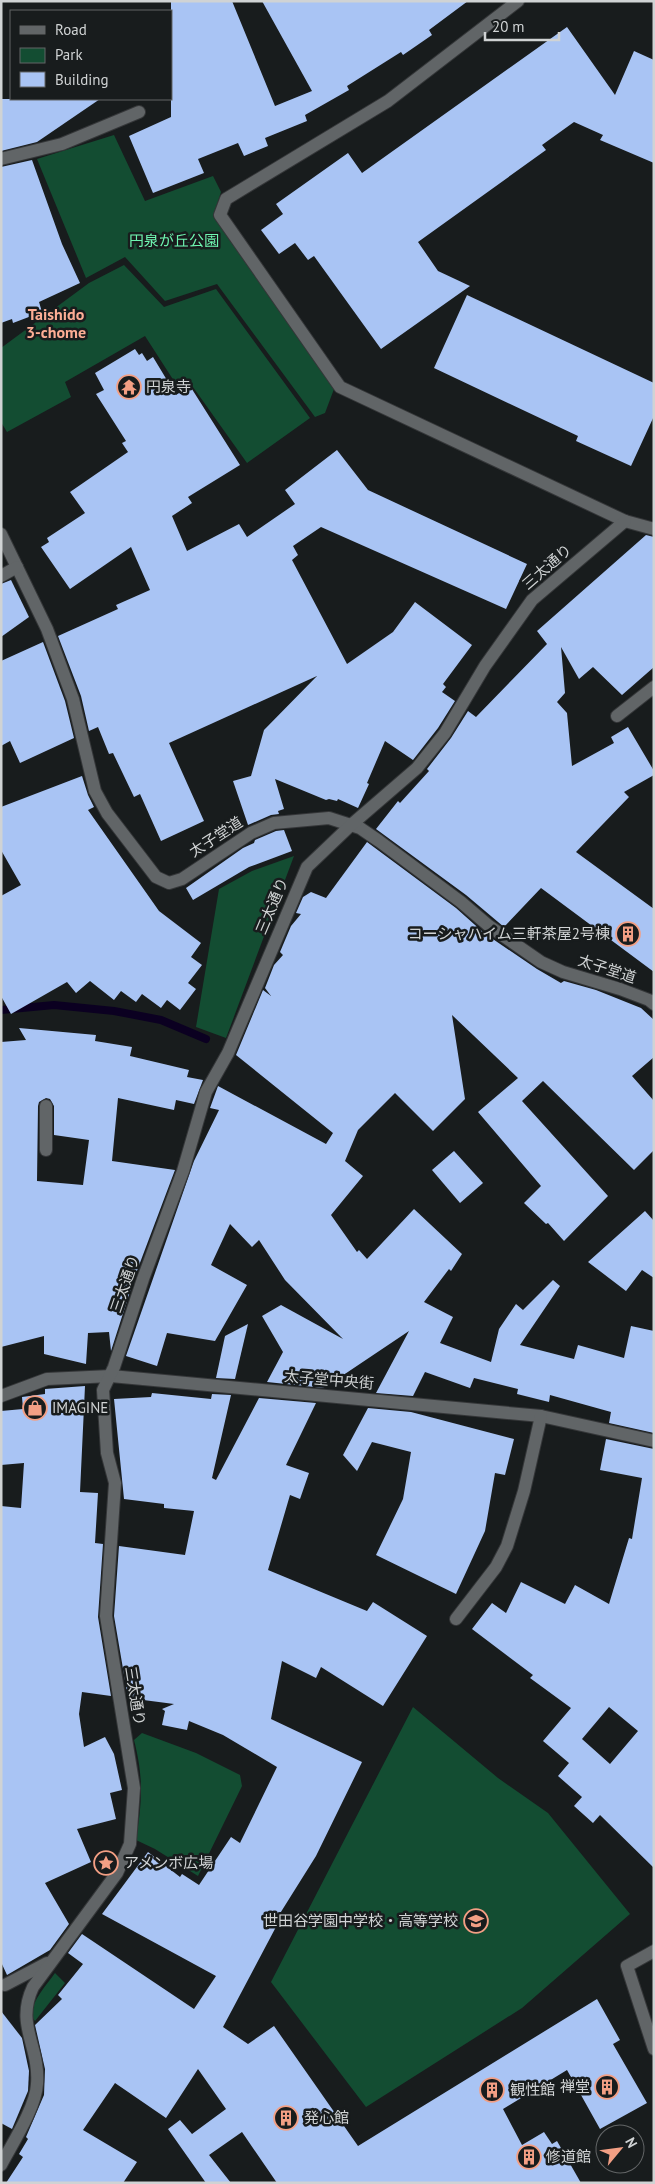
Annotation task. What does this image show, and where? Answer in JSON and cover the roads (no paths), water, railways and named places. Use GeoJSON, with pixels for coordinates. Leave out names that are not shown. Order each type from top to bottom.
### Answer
{"type":"FeatureCollection","features":[{"type":"Feature","properties":{"kind":"street"},"geometry":{"type":"LineString","coordinates":[[518,1],[388,101],[226,199],[220,215],[340,387],[625,521],[654,529]]}},
{"type":"Feature","properties":{"kind":"street"},"geometry":{"type":"LineString","coordinates":[[1,158],[62,144],[139,112]]}},
{"type":"Feature","properties":{"kind":"street","name":"三太通り"},"geometry":{"type":"LineString","coordinates":[[1,2165],[36,2092],[35,2052],[25,2010],[33,1987],[117,1873],[130,1844],[134,1788],[106,1616],[116,1483],[107,1453],[103,1390],[111,1376],[143,1279],[183,1171],[206,1092],[228,1053],[303,874],[313,859],[417,768],[445,734],[485,666],[532,600],[625,521]]}},
{"type":"Feature","properties":{"kind":"street","name":"太子堂道"},"geometry":{"type":"LineString","coordinates":[[1,534],[47,629],[73,699],[96,791],[107,813],[156,877],[169,883],[182,879],[236,841],[274,824],[329,818],[351,824],[379,841],[461,902],[489,926],[541,962],[563,972],[652,1001]]}},
{"type":"Feature","properties":{"kind":"street"},"geometry":{"type":"LineString","coordinates":[[1,576],[17,568]]}},
{"type":"Feature","properties":{"kind":"street"},"geometry":{"type":"LineString","coordinates":[[617,716],[654,687]]}},
{"type":"Feature","properties":{"kind":"street"},"geometry":{"type":"LineString","coordinates":[[46,1106],[46,1150]]}},
{"type":"Feature","properties":{"kind":"street","name":"太子堂中央街"},"geometry":{"type":"LineString","coordinates":[[1,1396],[47,1379],[111,1376],[541,1416],[654,1441]]}},
{"type":"Feature","properties":{"kind":"street"},"geometry":{"type":"LineString","coordinates":[[456,1619],[496,1567],[507,1546],[524,1491],[541,1416]]}},
{"type":"Feature","properties":{"kind":"street"},"geometry":{"type":"LineString","coordinates":[[654,1951],[627,1966],[654,2049]]}},
{"type":"Feature","properties":{"kind":"street"},"geometry":{"type":"LineString","coordinates":[[5,1985],[35,1971],[53,1959]]}},
{"type":"Feature","properties":{"kind":"waterway"},"geometry":{"type":"LineString","coordinates":[[1,1010],[54,1005],[114,1011],[161,1020],[206,1039]]}},
{"type":"Feature","properties":{"kind":"place","name":"円泉寺"},"geometry":{"type":"Point","coordinates":[129,387]}},
{"type":"Feature","properties":{"kind":"place","name":"コーシャハイム三軒茶屋2号棟"},"geometry":{"type":"Point","coordinates":[628,934]}},
{"type":"Feature","properties":{"kind":"place","name":"IMAGINE"},"geometry":{"type":"Point","coordinates":[35,1408]}},
{"type":"Feature","properties":{"kind":"place","name":"アメンボ広場"},"geometry":{"type":"Point","coordinates":[106,1863]}},
{"type":"Feature","properties":{"kind":"place","name":"世田谷学園中学校・高等学校"},"geometry":{"type":"Point","coordinates":[476,1921]}},
{"type":"Feature","properties":{"kind":"place","name":"禅堂"},"geometry":{"type":"Point","coordinates":[607,2087]}},
{"type":"Feature","properties":{"kind":"place","name":"観性館"},"geometry":{"type":"Point","coordinates":[492,2090]}},
{"type":"Feature","properties":{"kind":"place","name":"発心館"},"geometry":{"type":"Point","coordinates":[286,2118]}},
{"type":"Feature","properties":{"kind":"place","name":"修道館"},"geometry":{"type":"Point","coordinates":[529,2157]}},
{"type":"Feature","properties":{"kind":"district","name":"Taishido 3-chome"},"geometry":{"type":"Point","coordinates":[56,323]}},
{"type":"Feature","properties":{"kind":"park label","name":"円泉が丘公園"},"geometry":{"type":"Point","coordinates":[174,241]}}]}
